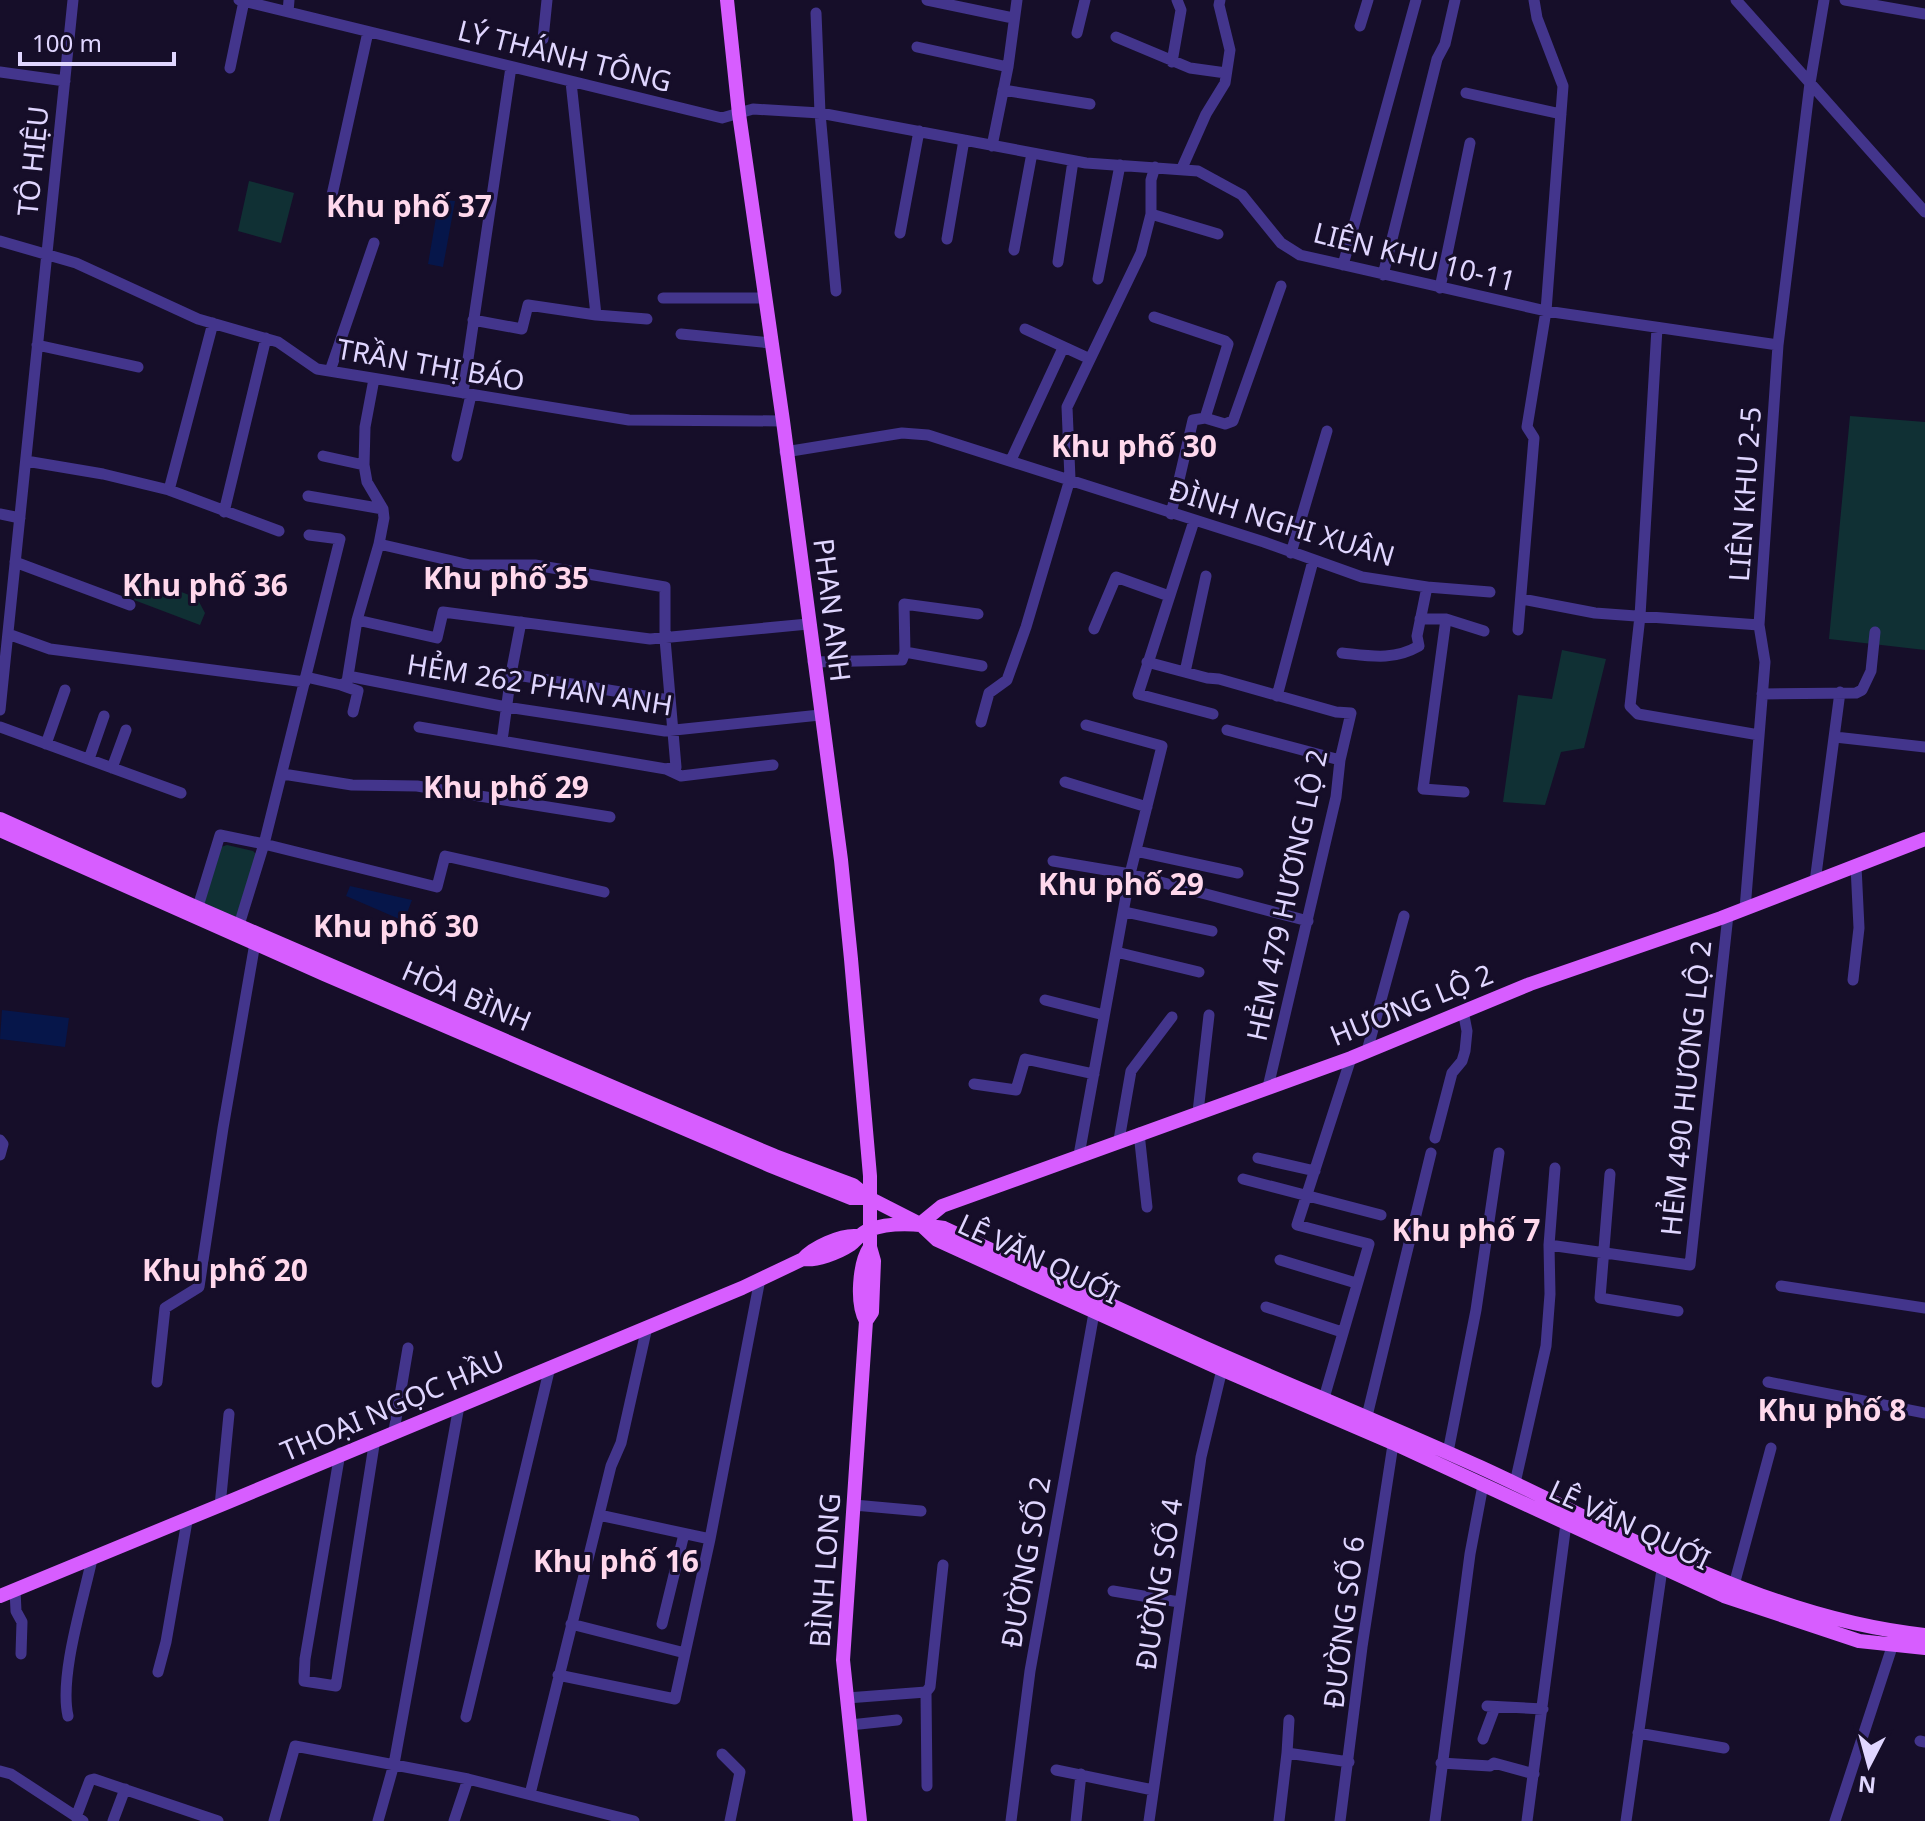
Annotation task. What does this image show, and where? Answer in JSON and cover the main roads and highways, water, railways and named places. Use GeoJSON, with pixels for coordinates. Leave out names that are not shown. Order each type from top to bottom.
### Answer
{"type":"FeatureCollection","features":[{"type":"Feature","properties":{"kind":"main road","name":"PHAN ANH"},"geometry":{"type":"LineString","coordinates":[[727,0],[739,114],[783,421],[851,959],[870,1176],[871,1229]]}},
{"type":"Feature","properties":{"kind":"main road","name":"HÒA BÌNH"},"geometry":{"type":"LineString","coordinates":[[0,819],[255,943],[853,1185],[869,1198],[920,1224]]}},
{"type":"Feature","properties":{"kind":"main road","name":"HÒA BÌNH"},"geometry":{"type":"LineString","coordinates":[[0,830],[196,912],[239,925],[511,1048]]}},
{"type":"Feature","properties":{"kind":"main road","name":"HƯƠNG LỘ 2"},"geometry":{"type":"LineString","coordinates":[[920,1224],[942,1206],[1351,1058],[1530,984],[1745,909],[1925,839]]}},
{"type":"Feature","properties":{"kind":"main road","name":"THOẠI NGỌC HẦU"},"geometry":{"type":"LineString","coordinates":[[0,1596],[187,1521],[340,1453],[760,1279],[835,1241],[871,1229],[920,1224]]}},
{"type":"Feature","properties":{"kind":"main road","name":"LÊ VĂN QUỚI"},"geometry":{"type":"LineString","coordinates":[[920,1224],[937,1240],[1094,1313],[1324,1398],[1367,1416],[1394,1436],[1448,1452],[1515,1483],[1662,1569],[1724,1596],[1859,1641],[1925,1648]]}},
{"type":"Feature","properties":{"kind":"main road","name":"LÊ VĂN QUỚI"},"geometry":{"type":"LineString","coordinates":[[920,1224],[944,1228],[1224,1363],[1394,1436],[1483,1485],[1734,1585],[1842,1621],[1925,1635]]}},
{"type":"Feature","properties":{"kind":"main road","name":"BÌNH LONG"},"geometry":{"type":"LineString","coordinates":[[860,1821],[843,1660],[866,1321],[872,1312],[874,1261],[870,1247],[871,1229]]}},
{"type":"Feature","properties":{"kind":"district","name":"Khu phố 37"},"geometry":{"type":"Point","coordinates":[409,205]}},
{"type":"Feature","properties":{"kind":"district","name":"Khu phố 30"},"geometry":{"type":"Point","coordinates":[1134,445]}},
{"type":"Feature","properties":{"kind":"district","name":"Khu phố 35"},"geometry":{"type":"Point","coordinates":[506,577]}},
{"type":"Feature","properties":{"kind":"district","name":"Khu phố 36"},"geometry":{"type":"Point","coordinates":[205,584]}},
{"type":"Feature","properties":{"kind":"district","name":"Khu phố 29"},"geometry":{"type":"Point","coordinates":[506,786]}},
{"type":"Feature","properties":{"kind":"district","name":"Khu phố 29"},"geometry":{"type":"Point","coordinates":[1121,883]}},
{"type":"Feature","properties":{"kind":"district","name":"Khu phố 30"},"geometry":{"type":"Point","coordinates":[396,925]}},
{"type":"Feature","properties":{"kind":"district","name":"Khu phố 7"},"geometry":{"type":"Point","coordinates":[1466,1229]}},
{"type":"Feature","properties":{"kind":"district","name":"Khu phố 20"},"geometry":{"type":"Point","coordinates":[225,1269]}},
{"type":"Feature","properties":{"kind":"district","name":"Khu phố 8"},"geometry":{"type":"Point","coordinates":[1832,1409]}},
{"type":"Feature","properties":{"kind":"district","name":"Khu phố 16"},"geometry":{"type":"Point","coordinates":[616,1560]}}]}
